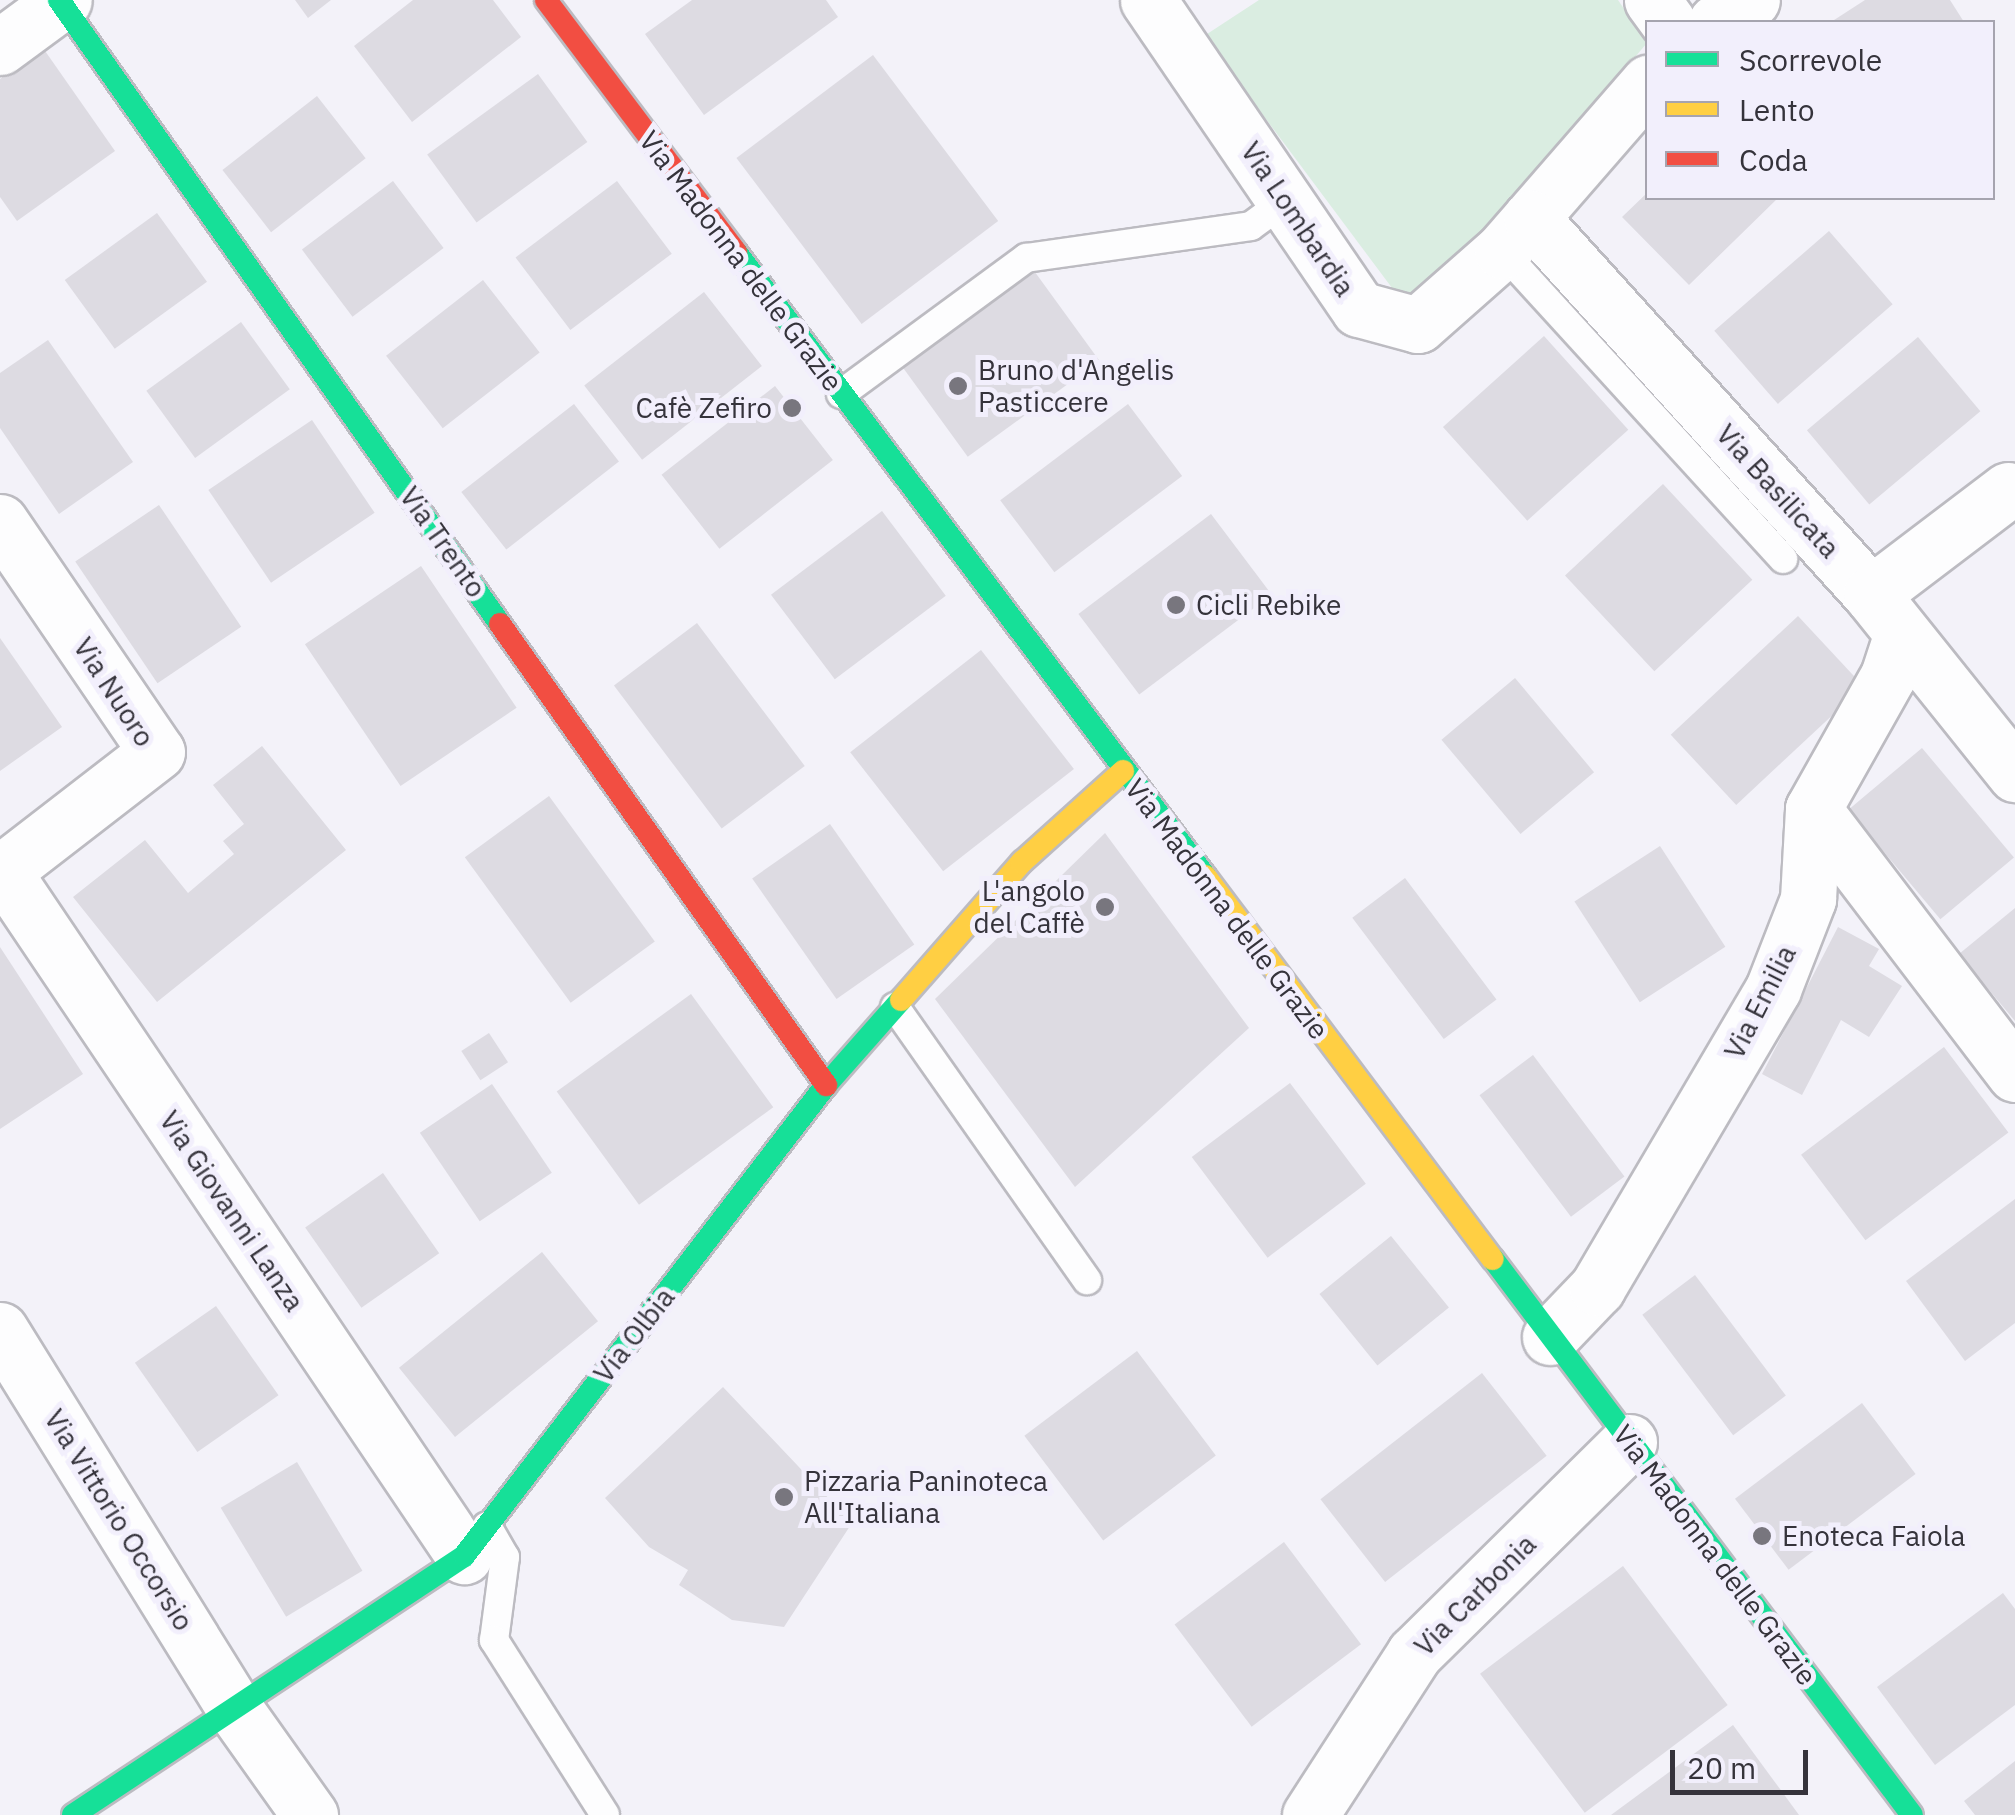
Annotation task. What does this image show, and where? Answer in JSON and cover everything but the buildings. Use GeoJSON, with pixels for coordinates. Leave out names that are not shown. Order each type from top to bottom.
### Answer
{"type":"FeatureCollection","features":[{"type":"Feature","properties":{"kind":"street","name":"Via Madonna delle Grazie"},"geometry":{"type":"LineString","coordinates":[[546,0],[1123,772],[1912,1815]]}},
{"type":"Feature","properties":{"kind":"street","name":"Via Lombardia"},"geometry":{"type":"LineString","coordinates":[[1148,0],[1359,309],[1418,325],[1516,234]]}},
{"type":"Feature","properties":{"kind":"street"},"geometry":{"type":"LineString","coordinates":[[1719,20],[1752,0]]}},
{"type":"Feature","properties":{"kind":"street"},"geometry":{"type":"LineString","coordinates":[[0,47],[62,1]]}},
{"type":"Feature","properties":{"kind":"street","name":"Via Trento"},"geometry":{"type":"LineString","coordinates":[[62,1],[826,1085]]}},
{"type":"Feature","properties":{"kind":"street"},"geometry":{"type":"LineString","coordinates":[[1516,234],[1645,87]]}},
{"type":"Feature","properties":{"kind":"street","name":"Via Basilicata"},"geometry":{"type":"LineString","coordinates":[[1516,234],[1885,616],[2015,774]]}},
{"type":"Feature","properties":{"kind":"street"},"geometry":{"type":"LineString","coordinates":[[1885,616],[2008,490]]}},
{"type":"Feature","properties":{"kind":"street","name":"Via Nuoro"},"geometry":{"type":"LineString","coordinates":[[0,522],[157,752],[2,869]]}},
{"type":"Feature","properties":{"kind":"street","name":"Via Emilia"},"geometry":{"type":"LineString","coordinates":[[1550,1338],[1597,1288],[1774,989],[1808,898],[1814,809],[1888,676],[1885,616]]}},
{"type":"Feature","properties":{"kind":"street","name":"Via Olbia"},"geometry":{"type":"LineString","coordinates":[[73,1815],[236,1711],[476,1541],[826,1085],[1022,862],[1123,772]]}},
{"type":"Feature","properties":{"kind":"street"},"geometry":{"type":"LineString","coordinates":[[1814,809],[2015,1074]]}},
{"type":"Feature","properties":{"kind":"street","name":"Via Giovanni Lanza"},"geometry":{"type":"LineString","coordinates":[[2,869],[476,1541]]}},
{"type":"Feature","properties":{"kind":"street","name":"Via Vittorio Occorsio"},"geometry":{"type":"LineString","coordinates":[[0,1330],[236,1711],[310,1815]]}},
{"type":"Feature","properties":{"kind":"street","name":"Via Carbonia"},"geometry":{"type":"LineString","coordinates":[[1329,1806],[1414,1654],[1630,1442]]}},
{"type":"Feature","properties":{"kind":"lane"},"geometry":{"type":"LineString","coordinates":[[841,394],[1026,258],[1251,226],[1286,201]]}},
{"type":"Feature","properties":{"kind":"lane"},"geometry":{"type":"LineString","coordinates":[[1516,234],[1783,559]]}},
{"type":"Feature","properties":{"kind":"lane"},"geometry":{"type":"LineString","coordinates":[[894,1007],[1033,1228],[1087,1280]]}},
{"type":"Feature","properties":{"kind":"lane"},"geometry":{"type":"LineString","coordinates":[[476,1541],[505,1557],[494,1640],[605,1815]]}},
{"type":"Feature","properties":{"kind":"green space"},"geometry":{"type":"Polygon","coordinates":[[[1259,0],[1618,0],[1645,45],[1428,300],[1401,300],[1204,36],[1259,0]]]}},
{"type":"Feature","properties":{"kind":"traffic: fast"},"geometry":{"type":"LineString","coordinates":[[59,0],[500,624]]}},
{"type":"Feature","properties":{"kind":"traffic: fast"},"geometry":{"type":"LineString","coordinates":[[736,252],[1205,876]]}},
{"type":"Feature","properties":{"kind":"traffic: fast"},"geometry":{"type":"LineString","coordinates":[[73,1815],[464,1556],[826,1085],[901,1000]]}},
{"type":"Feature","properties":{"kind":"traffic: fast"},"geometry":{"type":"LineString","coordinates":[[1493,1259],[1912,1815]]}},
{"type":"Feature","properties":{"kind":"traffic: slow"},"geometry":{"type":"LineString","coordinates":[[901,1000],[1022,862],[1123,771]]}},
{"type":"Feature","properties":{"kind":"traffic: slow"},"geometry":{"type":"LineString","coordinates":[[1205,876],[1493,1259]]}},
{"type":"Feature","properties":{"kind":"traffic: jam"},"geometry":{"type":"LineString","coordinates":[[546,0],[736,252]]}},
{"type":"Feature","properties":{"kind":"traffic: jam"},"geometry":{"type":"LineString","coordinates":[[500,624],[826,1085]]}},
{"type":"Feature","properties":{"kind":"place","name":"Bruno d'Angelis Pasticcere"},"geometry":{"type":"Point","coordinates":[958,386]}},
{"type":"Feature","properties":{"kind":"place","name":"Cafè Zefiro"},"geometry":{"type":"Point","coordinates":[792,408]}},
{"type":"Feature","properties":{"kind":"place","name":"Cicli Rebike"},"geometry":{"type":"Point","coordinates":[1176,605]}},
{"type":"Feature","properties":{"kind":"place","name":"L'angolo del Caffè"},"geometry":{"type":"Point","coordinates":[1105,907]}},
{"type":"Feature","properties":{"kind":"place","name":"Pizzaria Paninoteca All'Italiana"},"geometry":{"type":"Point","coordinates":[784,1497]}},
{"type":"Feature","properties":{"kind":"place","name":"Enoteca Faiola"},"geometry":{"type":"Point","coordinates":[1762,1536]}}]}
